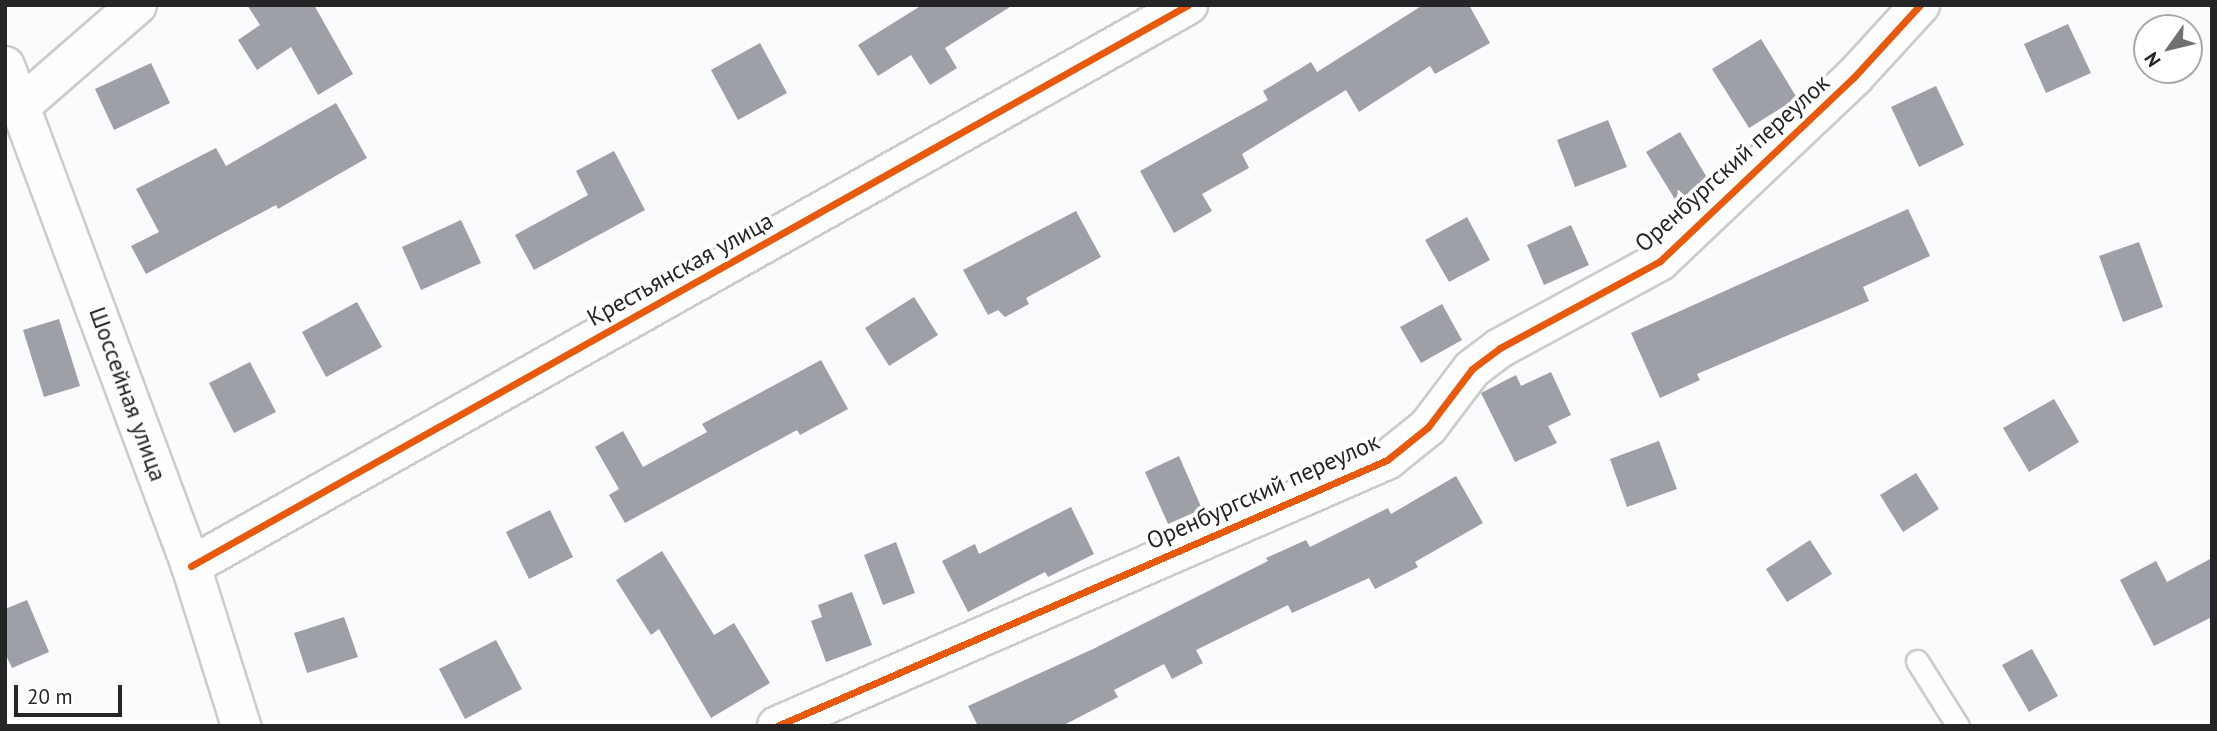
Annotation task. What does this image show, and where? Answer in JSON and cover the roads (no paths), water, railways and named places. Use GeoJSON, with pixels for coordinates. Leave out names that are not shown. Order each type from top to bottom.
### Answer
{"type":"FeatureCollection","features":[{"type":"Feature","properties":{"kind":"street"},"geometry":{"type":"LineString","coordinates":[[23,104],[137,5]]}},
{"type":"Feature","properties":{"kind":"street","name":"Крестьянская улица"},"geometry":{"type":"LineString","coordinates":[[191,566],[1188,5]]}},
{"type":"Feature","properties":{"kind":"street","name":"Оренбургский переулок"},"geometry":{"type":"LineString","coordinates":[[777,726],[1387,460],[1428,428],[1472,369],[1500,348],[1660,261],[1854,77],[1920,5]]}},
{"type":"Feature","properties":{"kind":"street","name":"Шоссейная улица"},"geometry":{"type":"LineString","coordinates":[[5,66],[23,104],[191,566],[241,726]]}},
{"type":"Feature","properties":{"kind":"lane"},"geometry":{"type":"LineString","coordinates":[[1917,661],[1958,726]]}}]}
